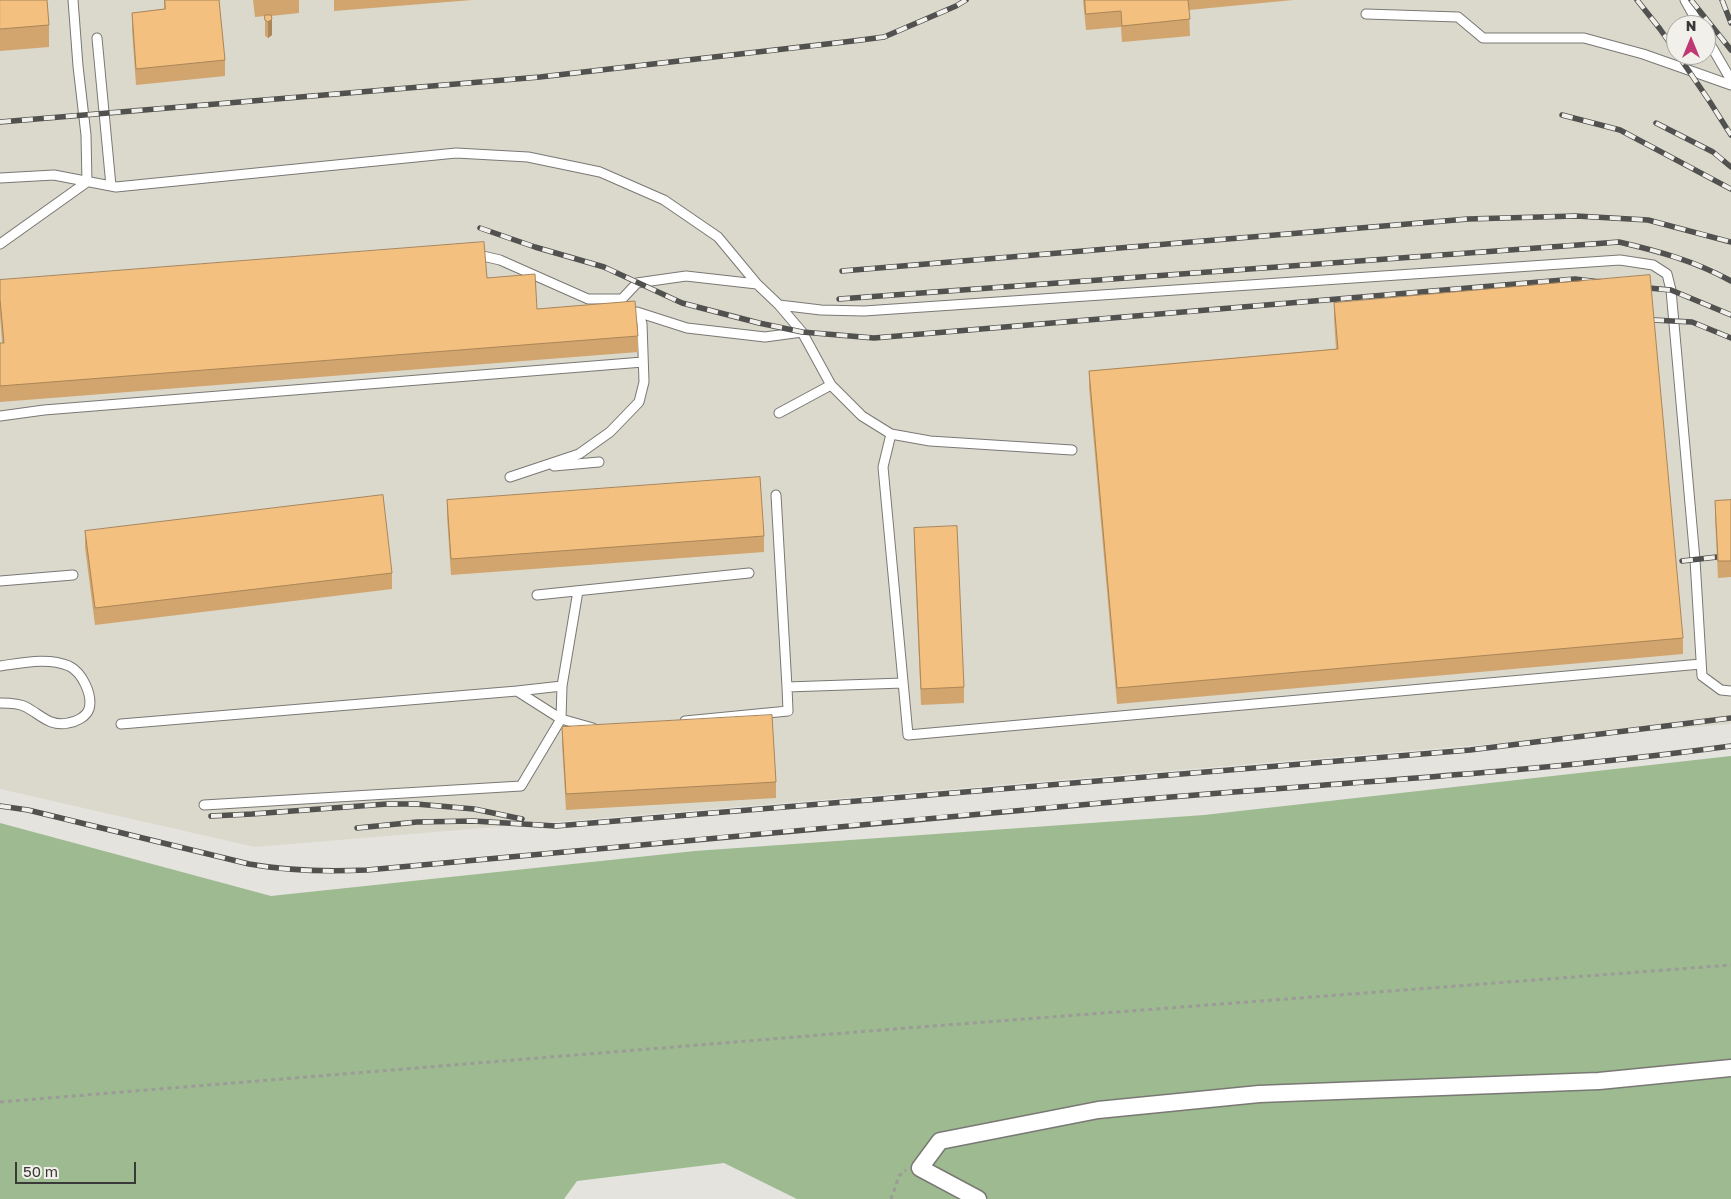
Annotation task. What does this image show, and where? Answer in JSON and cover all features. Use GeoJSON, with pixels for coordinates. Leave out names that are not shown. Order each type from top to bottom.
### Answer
{"type":"FeatureCollection","features":[{"type":"Feature","properties":{"kind":"street"},"geometry":{"type":"LineString","coordinates":[[978,1199],[920,1168],[940,1141],[1098,1110],[1259,1094],[1599,1081],[1731,1068]]}},
{"type":"Feature","properties":{"kind":"lane"},"geometry":{"type":"LineString","coordinates":[[73,0],[86,135],[87,182]]}},
{"type":"Feature","properties":{"kind":"lane"},"geometry":{"type":"LineString","coordinates":[[1684,0],[1693,15]]}},
{"type":"Feature","properties":{"kind":"lane"},"geometry":{"type":"LineString","coordinates":[[1366,14],[1458,17],[1483,38],[1584,38],[1643,54],[1731,85]]}},
{"type":"Feature","properties":{"kind":"lane"},"geometry":{"type":"LineString","coordinates":[[98,38],[111,186]]}},
{"type":"Feature","properties":{"kind":"lane"},"geometry":{"type":"LineString","coordinates":[[1716,54],[1731,80]]}},
{"type":"Feature","properties":{"kind":"lane"},"geometry":{"type":"LineString","coordinates":[[0,178],[54,174],[111,186],[456,153],[528,157],[600,172],[664,200],[718,237],[757,284],[779,305],[802,332],[831,385],[862,416],[891,434],[930,441],[1072,450]]}},
{"type":"Feature","properties":{"kind":"lane"},"geometry":{"type":"LineString","coordinates":[[0,244],[87,182]]}},
{"type":"Feature","properties":{"kind":"lane"},"geometry":{"type":"LineString","coordinates":[[460,254],[470,253],[500,260],[588,299],[622,299],[639,314],[688,328],[765,337],[802,332]]}},
{"type":"Feature","properties":{"kind":"lane"},"geometry":{"type":"LineString","coordinates":[[779,305],[821,310],[864,311],[1620,260],[1654,266],[1667,274],[1671,290],[1695,560],[1702,676],[1721,690],[1731,691]]}},
{"type":"Feature","properties":{"kind":"lane"},"geometry":{"type":"LineString","coordinates":[[622,299],[638,283],[686,276],[757,284]]}},
{"type":"Feature","properties":{"kind":"lane"},"geometry":{"type":"LineString","coordinates":[[510,477],[579,454],[610,432],[639,402],[644,382],[642,324],[639,314]]}},
{"type":"Feature","properties":{"kind":"lane"},"geometry":{"type":"LineString","coordinates":[[0,416],[44,410],[643,362]]}},
{"type":"Feature","properties":{"kind":"lane"},"geometry":{"type":"LineString","coordinates":[[779,413],[831,385]]}},
{"type":"Feature","properties":{"kind":"lane"},"geometry":{"type":"LineString","coordinates":[[891,434],[882,467],[908,735],[1702,664]]}},
{"type":"Feature","properties":{"kind":"lane"},"geometry":{"type":"LineString","coordinates":[[539,467],[598,462]]}},
{"type":"Feature","properties":{"kind":"lane"},"geometry":{"type":"LineString","coordinates":[[679,722],[788,711],[776,495]]}},
{"type":"Feature","properties":{"kind":"lane"},"geometry":{"type":"LineString","coordinates":[[537,595],[749,573]]}},
{"type":"Feature","properties":{"kind":"lane"},"geometry":{"type":"LineString","coordinates":[[0,581],[73,575]]}},
{"type":"Feature","properties":{"kind":"lane"},"geometry":{"type":"LineString","coordinates":[[204,804],[521,786],[561,719],[562,686],[578,591]]}},
{"type":"Feature","properties":{"kind":"lane"},"geometry":{"type":"LineString","coordinates":[[0,666],[45,661],[71,667],[82,678],[89,695],[89,709],[82,718],[67,724],[53,724],[26,707],[0,703]]}},
{"type":"Feature","properties":{"kind":"lane"},"geometry":{"type":"LineString","coordinates":[[787,688],[903,683]]}},
{"type":"Feature","properties":{"kind":"lane"},"geometry":{"type":"LineString","coordinates":[[121,724],[517,692],[562,686]]}},
{"type":"Feature","properties":{"kind":"lane"},"geometry":{"type":"LineString","coordinates":[[517,692],[561,719],[589,728],[602,728]]}},
{"type":"Feature","properties":{"kind":"path"},"geometry":{"type":"LineString","coordinates":[[0,1102],[884,1030],[1731,965]]}},
{"type":"Feature","properties":{"kind":"path"},"geometry":{"type":"LineString","coordinates":[[891,1199],[899,1176],[905,1170],[920,1168]]}},
{"type":"Feature","properties":{"kind":"shaded area"},"geometry":{"type":"Polygon","coordinates":[[[0,0],[1731,0],[1731,724],[255,847],[0,789],[0,0]]]}},
{"type":"Feature","properties":{"kind":"green space"},"geometry":{"type":"Polygon","coordinates":[[[1731,756],[1731,1199],[797,1199],[724,1163],[577,1181],[564,1199],[0,1199],[0,823],[271,896],[695,851],[1204,815],[1731,756]]]}},
{"type":"Feature","properties":{"kind":"building"},"geometry":{"type":"Polygon","coordinates":[[[0,0],[47,0],[49,25],[0,29],[0,0]]]}},
{"type":"Feature","properties":{"kind":"building"},"geometry":{"type":"Polygon","coordinates":[[[165,0],[219,0],[225,60],[136,69],[132,13],[165,9],[165,0]]]}},
{"type":"Feature","properties":{"kind":"building"},"geometry":{"type":"Polygon","coordinates":[[[1085,0],[1188,0],[1190,19],[1122,26],[1121,11],[1086,14],[1085,0]]]}},
{"type":"Feature","properties":{"kind":"building"},"geometry":{"type":"Polygon","coordinates":[[[265,15],[271,15],[272,19],[268,22],[265,20],[265,15]]]}},
{"type":"Feature","properties":{"kind":"building"},"geometry":{"type":"Polygon","coordinates":[[[484,242],[487,278],[535,274],[537,309],[635,301],[638,336],[0,386],[0,343],[4,343],[0,280],[484,242]]]}},
{"type":"Feature","properties":{"kind":"building"},"geometry":{"type":"Polygon","coordinates":[[[1650,275],[1683,638],[1117,688],[1089,371],[1338,349],[1334,303],[1650,275]]]}},
{"type":"Feature","properties":{"kind":"building"},"geometry":{"type":"Polygon","coordinates":[[[760,477],[764,536],[451,559],[447,500],[760,477]]]}},
{"type":"Feature","properties":{"kind":"building"},"geometry":{"type":"Polygon","coordinates":[[[383,495],[392,573],[95,608],[85,531],[383,495]]]}},
{"type":"Feature","properties":{"kind":"building"},"geometry":{"type":"Polygon","coordinates":[[[1731,500],[1731,561],[1718,561],[1715,501],[1731,500]]]}},
{"type":"Feature","properties":{"kind":"building"},"geometry":{"type":"Polygon","coordinates":[[[957,526],[964,687],[921,689],[914,528],[957,526]]]}},
{"type":"Feature","properties":{"kind":"building"},"geometry":{"type":"Polygon","coordinates":[[[772,715],[776,782],[566,794],[562,727],[772,715]]]}},
{"type":"Feature","properties":{"kind":"railway"},"geometry":{"type":"LineString","coordinates":[[0,122],[540,77],[853,41],[884,37],[966,0]]}},
{"type":"Feature","properties":{"kind":"railway"},"geometry":{"type":"LineString","coordinates":[[1637,0],[1666,38]]}},
{"type":"Feature","properties":{"kind":"railway"},"geometry":{"type":"LineString","coordinates":[[1691,0],[1731,50]]}},
{"type":"Feature","properties":{"kind":"railway"},"geometry":{"type":"LineString","coordinates":[[1722,0],[1731,23]]}},
{"type":"Feature","properties":{"kind":"railway"},"geometry":{"type":"LineString","coordinates":[[1685,65],[1731,135]]}},
{"type":"Feature","properties":{"kind":"railway"},"geometry":{"type":"LineString","coordinates":[[1562,115],[1620,130],[1731,189]]}},
{"type":"Feature","properties":{"kind":"railway"},"geometry":{"type":"LineString","coordinates":[[1656,123],[1713,152],[1731,167]]}},
{"type":"Feature","properties":{"kind":"railway"},"geometry":{"type":"LineString","coordinates":[[842,271],[1468,219],[1576,216],[1648,220],[1731,242]]}},
{"type":"Feature","properties":{"kind":"railway"},"geometry":{"type":"LineString","coordinates":[[480,228],[535,247],[604,267],[682,303],[802,332],[874,338],[1575,279],[1600,282]]}},
{"type":"Feature","properties":{"kind":"railway"},"geometry":{"type":"LineString","coordinates":[[839,299],[1619,242],[1676,257],[1731,281]]}},
{"type":"Feature","properties":{"kind":"railway"},"geometry":{"type":"LineString","coordinates":[[1637,287],[1671,290],[1731,315]]}},
{"type":"Feature","properties":{"kind":"railway"},"geometry":{"type":"LineString","coordinates":[[1653,320],[1692,322],[1731,338]]}},
{"type":"Feature","properties":{"kind":"railway"},"geometry":{"type":"LineString","coordinates":[[1682,561],[1717,557]]}},
{"type":"Feature","properties":{"kind":"railway"},"geometry":{"type":"LineString","coordinates":[[357,828],[417,822],[473,821],[556,826],[1470,750],[1731,718]]}},
{"type":"Feature","properties":{"kind":"railway"},"geometry":{"type":"LineString","coordinates":[[0,806],[28,810],[249,864],[293,870],[352,871],[1135,800],[1508,770],[1731,746]]}},
{"type":"Feature","properties":{"kind":"railway"},"geometry":{"type":"LineString","coordinates":[[211,816],[387,804],[416,804],[474,809],[522,819]]}}]}
